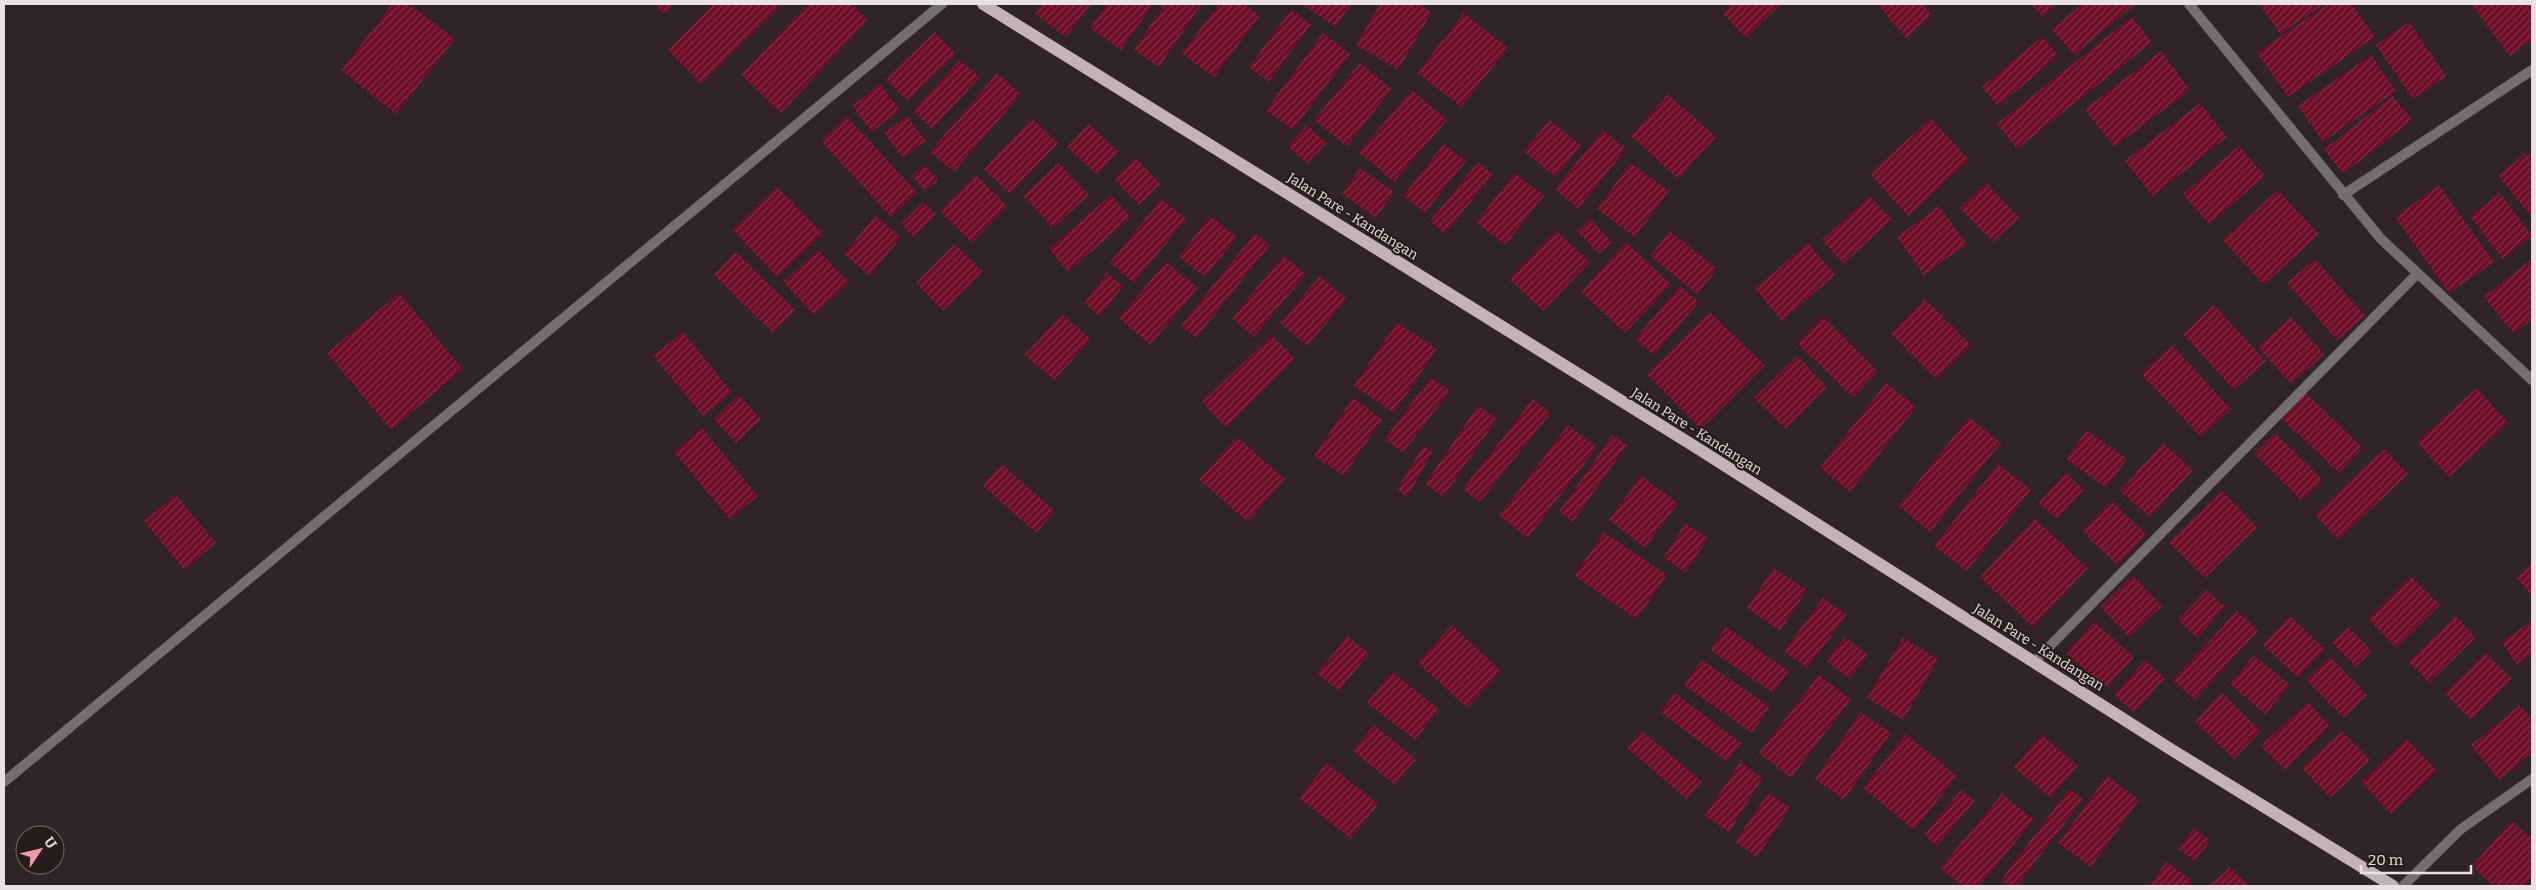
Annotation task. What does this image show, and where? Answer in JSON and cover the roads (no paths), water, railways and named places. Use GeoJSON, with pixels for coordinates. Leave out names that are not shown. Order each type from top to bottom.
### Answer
{"type":"FeatureCollection","features":[{"type":"Feature","properties":{"kind":"main road","name":"Jalan Pare - Kandangan"},"geometry":{"type":"LineString","coordinates":[[983,4],[1677,435],[2034,662],[2393,886]]}},
{"type":"Feature","properties":{"kind":"street"},"geometry":{"type":"LineString","coordinates":[[4,782],[942,4]]}},
{"type":"Feature","properties":{"kind":"street"},"geometry":{"type":"LineString","coordinates":[[2189,4],[2381,239],[2532,380]]}},
{"type":"Feature","properties":{"kind":"street"},"geometry":{"type":"LineString","coordinates":[[2343,194],[2532,70]]}},
{"type":"Feature","properties":{"kind":"street"},"geometry":{"type":"LineString","coordinates":[[2034,662],[2417,274]]}},
{"type":"Feature","properties":{"kind":"street"},"geometry":{"type":"LineString","coordinates":[[2403,886],[2461,829],[2532,779]]}}]}
